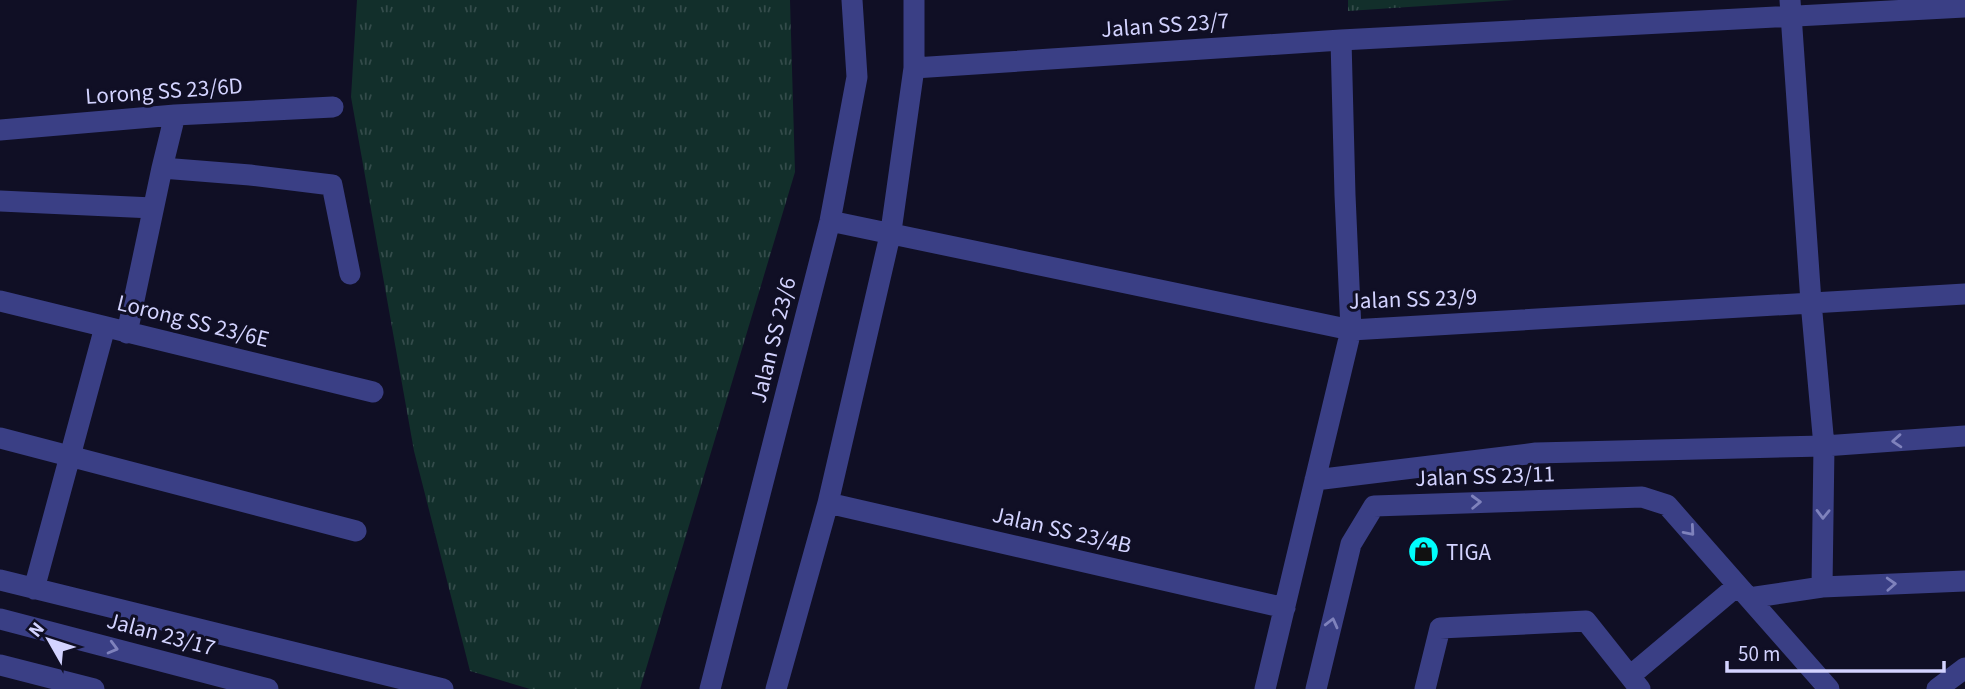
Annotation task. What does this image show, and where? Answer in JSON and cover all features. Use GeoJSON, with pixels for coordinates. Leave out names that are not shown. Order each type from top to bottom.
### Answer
{"type":"FeatureCollection","features":[{"type":"Feature","properties":{"kind":"street","name":"Jalan SS 23/6"},"geometry":{"type":"LineString","coordinates":[[710,689],[830,220],[857,77],[852,0]]}},
{"type":"Feature","properties":{"kind":"street"},"geometry":{"type":"LineString","coordinates":[[776,689],[828,503],[891,232],[914,68],[914,0]]}},
{"type":"Feature","properties":{"kind":"street","name":"Jalan SS 23/7"},"geometry":{"type":"LineString","coordinates":[[914,68],[1790,8],[1965,7]]}},
{"type":"Feature","properties":{"kind":"street"},"geometry":{"type":"LineString","coordinates":[[1790,8],[1824,446],[1822,587]]}},
{"type":"Feature","properties":{"kind":"street"},"geometry":{"type":"LineString","coordinates":[[1265,689],[1352,330],[1341,40]]}},
{"type":"Feature","properties":{"kind":"street","name":"Lorong SS 23/6D"},"geometry":{"type":"LineString","coordinates":[[0,130],[175,115],[332,107]]}},
{"type":"Feature","properties":{"kind":"street"},"geometry":{"type":"LineString","coordinates":[[127,333],[175,115]]}},
{"type":"Feature","properties":{"kind":"street"},"geometry":{"type":"LineString","coordinates":[[162,168],[332,185],[350,274]]}},
{"type":"Feature","properties":{"kind":"street"},"geometry":{"type":"LineString","coordinates":[[0,201],[153,208]]}},
{"type":"Feature","properties":{"kind":"street","name":"Jalan SS 23/9"},"geometry":{"type":"LineString","coordinates":[[830,220],[1352,330],[1965,294]]}},
{"type":"Feature","properties":{"kind":"street","name":"Lorong SS 23/6E"},"geometry":{"type":"LineString","coordinates":[[0,301],[373,392]]}},
{"type":"Feature","properties":{"kind":"street"},"geometry":{"type":"LineString","coordinates":[[34,589],[105,327]]}},
{"type":"Feature","properties":{"kind":"street"},"geometry":{"type":"LineString","coordinates":[[1315,480],[1536,453],[1824,446],[1965,436]]}},
{"type":"Feature","properties":{"kind":"street"},"geometry":{"type":"LineString","coordinates":[[0,438],[356,531]]}},
{"type":"Feature","properties":{"kind":"street","name":"Jalan SS 23/11"},"geometry":{"type":"LineString","coordinates":[[1316,689],[1351,544],[1374,506],[1643,497],[1667,505],[1829,689]]}},
{"type":"Feature","properties":{"kind":"street","name":"Jalan SS 23/4B"},"geometry":{"type":"LineString","coordinates":[[828,503],[1284,608]]}},
{"type":"Feature","properties":{"kind":"street"},"geometry":{"type":"LineString","coordinates":[[0,580],[443,689]]}},
{"type":"Feature","properties":{"kind":"street"},"geometry":{"type":"LineString","coordinates":[[1425,689],[1440,628],[1586,621],[1635,682],[1743,592],[1965,581]]}},
{"type":"Feature","properties":{"kind":"street","name":"Jalan 23/17"},"geometry":{"type":"LineString","coordinates":[[0,619],[268,689]]}},
{"type":"Feature","properties":{"kind":"street"},"geometry":{"type":"LineString","coordinates":[[0,665],[94,689]]}},
{"type":"Feature","properties":{"kind":"street"},"geometry":{"type":"LineString","coordinates":[[1937,689],[1965,668]]}},
{"type":"Feature","properties":{"kind":"green space"},"geometry":{"type":"Polygon","coordinates":[[[357,0],[790,0],[795,172],[640,689],[530,689],[470,671],[414,451],[351,97],[357,0]]]}},
{"type":"Feature","properties":{"kind":"green space"},"geometry":{"type":"Polygon","coordinates":[[[1348,0],[1514,0],[1348,11],[1348,0]]]}},
{"type":"Feature","properties":{"kind":"place","name":"TIGA"},"geometry":{"type":"Point","coordinates":[1423,552]}}]}
